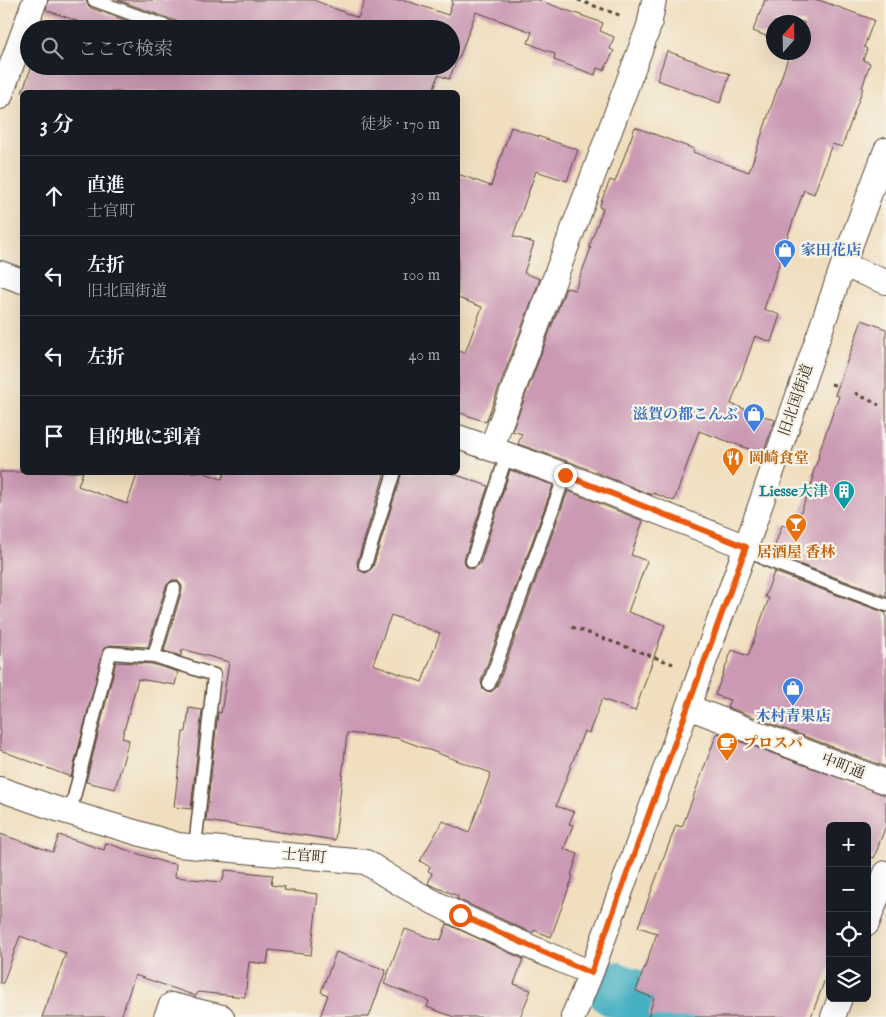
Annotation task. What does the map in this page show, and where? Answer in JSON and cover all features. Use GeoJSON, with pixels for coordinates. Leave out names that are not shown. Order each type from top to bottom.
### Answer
{"type":"FeatureCollection","features":[{"type":"Feature","properties":{"kind":"street"},"geometry":{"type":"LineString","coordinates":[[27,20],[35,0]]}},
{"type":"Feature","properties":{"kind":"street"},"geometry":{"type":"LineString","coordinates":[[499,451],[648,26],[654,0]]}},
{"type":"Feature","properties":{"kind":"street"},"geometry":{"type":"LineString","coordinates":[[1,89],[20,39]]}},
{"type":"Feature","properties":{"kind":"street","name":"旧北国街道"},"geometry":{"type":"LineString","coordinates":[[572,1017],[591,973],[746,547],[843,265],[886,150]]}},
{"type":"Feature","properties":{"kind":"street"},"geometry":{"type":"LineString","coordinates":[[843,265],[886,282]]}},
{"type":"Feature","properties":{"kind":"street"},"geometry":{"type":"LineString","coordinates":[[0,273],[20,280]]}},
{"type":"Feature","properties":{"kind":"street"},"geometry":{"type":"LineString","coordinates":[[460,438],[565,475],[746,547]]}},
{"type":"Feature","properties":{"kind":"street","name":"中町通"},"geometry":{"type":"LineString","coordinates":[[688,707],[886,782]]}},
{"type":"Feature","properties":{"kind":"street","name":"士官町"},"geometry":{"type":"LineString","coordinates":[[0,789],[70,813],[178,845],[366,862],[391,879],[426,898],[507,937],[591,973]]}},
{"type":"Feature","properties":{"kind":"street"},"geometry":{"type":"LineString","coordinates":[[871,913],[886,873]]}},
{"type":"Feature","properties":{"kind":"street"},"geometry":{"type":"LineString","coordinates":[[833,1017],[839,1002]]}},
{"type":"Feature","properties":{"kind":"street"},"geometry":{"type":"LineString","coordinates":[[166,1017],[171,1005],[222,1017]]}},
{"type":"Feature","properties":{"kind":"lane"},"geometry":{"type":"LineString","coordinates":[[94,0],[148,20]]}},
{"type":"Feature","properties":{"kind":"lane"},"geometry":{"type":"LineString","coordinates":[[472,561],[499,451]]}},
{"type":"Feature","properties":{"kind":"lane"},"geometry":{"type":"LineString","coordinates":[[365,564],[393,475]]}},
{"type":"Feature","properties":{"kind":"lane"},"geometry":{"type":"LineString","coordinates":[[489,684],[565,475]]}},
{"type":"Feature","properties":{"kind":"lane"},"geometry":{"type":"LineString","coordinates":[[746,547],[766,560],[886,606]]}},
{"type":"Feature","properties":{"kind":"lane"},"geometry":{"type":"LineString","coordinates":[[154,656],[174,588]]}},
{"type":"Feature","properties":{"kind":"lane"},"geometry":{"type":"LineString","coordinates":[[70,813],[110,653],[154,656],[214,674],[195,847]]}},
{"type":"Feature","properties":{"kind":"path"},"geometry":{"type":"LineString","coordinates":[[578,0],[648,26]]}},
{"type":"Feature","properties":{"kind":"path"},"geometry":{"type":"LineString","coordinates":[[830,384],[838,386]]}},
{"type":"Feature","properties":{"kind":"path"},"geometry":{"type":"LineString","coordinates":[[855,393],[879,405]]}},
{"type":"Feature","properties":{"kind":"path"},"geometry":{"type":"LineString","coordinates":[[572,627],[700,674]]}},
{"type":"Feature","properties":{"kind":"building"},"geometry":{"type":"Polygon","coordinates":[[[48,0],[86,0],[91,8],[124,20],[74,20],[46,10],[48,0]]]}},
{"type":"Feature","properties":{"kind":"building"},"geometry":{"type":"Polygon","coordinates":[[[118,0],[314,0],[358,18],[365,0],[404,0],[448,15],[452,0],[538,0],[603,23],[600,31],[614,37],[610,49],[614,51],[604,70],[597,68],[595,75],[554,60],[555,54],[528,43],[532,32],[476,12],[460,55],[460,20],[173,20],[118,0]]]}},
{"type":"Feature","properties":{"kind":"building"},"geometry":{"type":"Polygon","coordinates":[[[765,0],[819,0],[874,20],[864,47],[867,49],[863,60],[870,63],[842,147],[832,144],[814,194],[804,190],[781,255],[764,309],[780,315],[771,342],[755,336],[731,404],[775,420],[763,454],[699,431],[674,501],[653,493],[652,495],[570,462],[518,444],[522,434],[512,431],[566,288],[575,290],[603,209],[599,207],[610,180],[615,182],[635,127],[694,149],[693,152],[749,172],[787,60],[811,60],[811,15],[766,15],[766,36],[753,31],[765,0]]]}},
{"type":"Feature","properties":{"kind":"building"},"geometry":{"type":"Polygon","coordinates":[[[667,51],[730,74],[720,103],[657,80],[667,51]]]}},
{"type":"Feature","properties":{"kind":"building"},"geometry":{"type":"Polygon","coordinates":[[[29,75],[438,75],[434,90],[23,90],[29,75]]]}},
{"type":"Feature","properties":{"kind":"building"},"geometry":{"type":"Polygon","coordinates":[[[438,75],[451,75],[449,79],[438,75]]]}},
{"type":"Feature","properties":{"kind":"building"},"geometry":{"type":"Polygon","coordinates":[[[511,127],[578,150],[567,181],[536,171],[513,236],[534,243],[524,273],[540,279],[486,422],[460,413],[460,352],[465,353],[482,307],[460,299],[460,175],[491,186],[511,127]]]}},
{"type":"Feature","properties":{"kind":"building"},"geometry":{"type":"Polygon","coordinates":[[[862,320],[886,329],[886,596],[780,557],[781,554],[773,551],[782,525],[794,530],[814,477],[812,476],[818,455],[839,396],[835,395],[862,320]]]}},
{"type":"Feature","properties":{"kind":"building"},"geometry":{"type":"Polygon","coordinates":[[[510,470],[553,485],[481,681],[483,690],[491,692],[497,687],[568,491],[643,521],[631,555],[647,561],[628,612],[665,625],[635,711],[602,699],[589,733],[584,731],[556,806],[574,812],[569,824],[573,825],[564,849],[578,854],[571,875],[573,876],[551,937],[534,930],[532,933],[457,899],[458,896],[428,884],[432,873],[428,871],[430,867],[420,861],[443,821],[469,833],[491,773],[397,738],[347,733],[335,840],[206,821],[218,712],[221,713],[229,662],[182,649],[181,656],[164,651],[182,590],[182,586],[177,580],[172,580],[166,586],[148,647],[111,645],[104,648],[71,777],[0,750],[0,472],[20,472],[20,475],[82,475],[78,486],[127,504],[137,475],[211,475],[222,479],[224,475],[384,475],[357,563],[359,570],[366,573],[373,567],[401,475],[457,475],[488,486],[464,559],[466,566],[473,569],[480,564],[510,470]],[[391,615],[373,664],[422,682],[440,633],[391,615]]]}},
{"type":"Feature","properties":{"kind":"building"},"geometry":{"type":"Polygon","coordinates":[[[774,572],[886,613],[886,767],[727,707],[730,700],[715,695],[732,650],[748,656],[769,598],[765,597],[774,572]]]}},
{"type":"Feature","properties":{"kind":"building"},"geometry":{"type":"Polygon","coordinates":[[[116,662],[152,664],[178,672],[175,685],[138,679],[122,738],[129,740],[115,789],[86,782],[116,662]]]}},
{"type":"Feature","properties":{"kind":"building"},"geometry":{"type":"Polygon","coordinates":[[[189,708],[202,710],[191,809],[174,807],[183,732],[186,732],[189,708]]]}},
{"type":"Feature","properties":{"kind":"building"},"geometry":{"type":"Polygon","coordinates":[[[717,733],[886,795],[886,825],[874,858],[871,857],[871,822],[826,822],[826,977],[811,1017],[648,1017],[654,998],[636,991],[657,933],[638,927],[676,825],[682,827],[717,733]]]}},
{"type":"Feature","properties":{"kind":"building"},"geometry":{"type":"Polygon","coordinates":[[[0,834],[53,852],[59,835],[104,850],[106,843],[166,863],[176,864],[175,877],[221,882],[225,870],[273,875],[271,885],[285,887],[284,890],[318,894],[311,955],[269,950],[267,964],[249,962],[245,997],[198,992],[196,996],[135,975],[121,1017],[42,1017],[66,953],[20,936],[3,983],[0,983],[0,834]]]}},
{"type":"Feature","properties":{"kind":"building"},"geometry":{"type":"Polygon","coordinates":[[[447,924],[523,959],[514,984],[531,990],[520,1017],[454,1017],[427,1007],[429,1001],[384,984],[405,929],[441,940],[447,924]]]}},
{"type":"Feature","properties":{"kind":"building"},"geometry":{"type":"Polygon","coordinates":[[[336,952],[386,970],[369,1017],[320,1017],[328,995],[321,992],[336,952]]]}},
{"type":"Feature","properties":{"kind":"waterway"},"geometry":{"type":"LineString","coordinates":[[614,989],[684,1017]]}},
{"type":"Feature","properties":{"kind":"place","name":"家田花店"},"geometry":{"type":"Point","coordinates":[785,269]}},
{"type":"Feature","properties":{"kind":"place","name":"滋賀の都こんぶ"},"geometry":{"type":"Point","coordinates":[754,433]}},
{"type":"Feature","properties":{"kind":"place","name":"岡崎食堂"},"geometry":{"type":"Point","coordinates":[733,477]}},
{"type":"Feature","properties":{"kind":"place","name":"Liesse大津"},"geometry":{"type":"Point","coordinates":[844,510]}},
{"type":"Feature","properties":{"kind":"place","name":"居酒屋 香林"},"geometry":{"type":"Point","coordinates":[796,543]}},
{"type":"Feature","properties":{"kind":"place","name":"木村青果店"},"geometry":{"type":"Point","coordinates":[793,707]}},
{"type":"Feature","properties":{"kind":"place","name":"プロスパ"},"geometry":{"type":"Point","coordinates":[727,762]}},
{"type":"Feature","properties":{"kind":"route"},"geometry":{"type":"LineString","coordinates":[[460,915],[591,973],[746,547],[565,475]]}}]}
